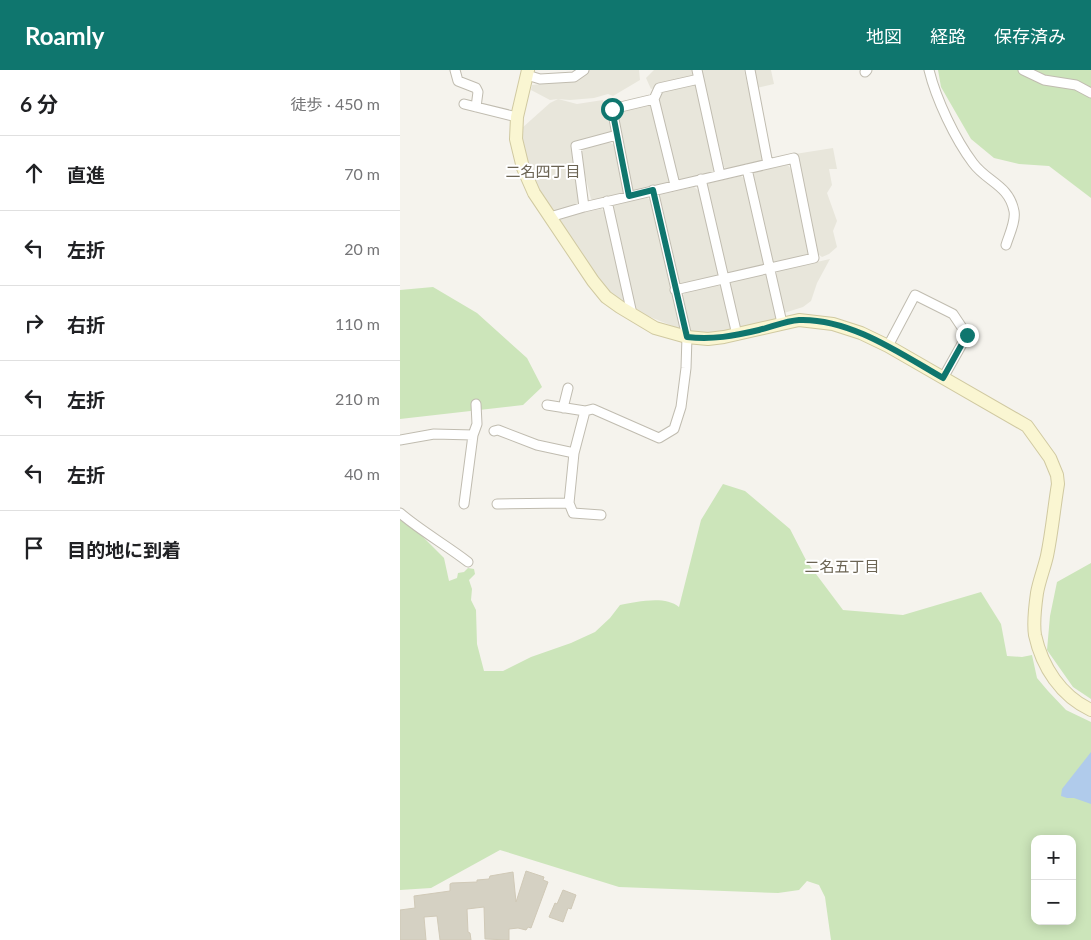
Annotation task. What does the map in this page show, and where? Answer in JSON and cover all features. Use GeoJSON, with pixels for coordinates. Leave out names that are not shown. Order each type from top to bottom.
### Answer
{"type":"FeatureCollection","features":[{"type":"Feature","properties":{"kind":"street"},"geometry":{"type":"LineString","coordinates":[[455,70],[458,80],[476,88],[478,92],[476,107]]}},
{"type":"Feature","properties":{"kind":"street"},"geometry":{"type":"LineString","coordinates":[[584,70],[574,77],[540,79],[527,73],[517,117],[516,139],[523,168],[534,193],[593,281],[606,297],[655,328],[687,337],[708,339],[737,335],[799,320],[833,324],[861,333],[888,346],[1027,426],[1050,458],[1057,475],[1058,484],[1047,557],[1037,591],[1034,616],[1035,635],[1046,666],[1054,679],[1066,694],[1091,710]]}},
{"type":"Feature","properties":{"kind":"street"},"geometry":{"type":"LineString","coordinates":[[750,70],[768,164]]}},
{"type":"Feature","properties":{"kind":"street"},"geometry":{"type":"LineString","coordinates":[[929,70],[934,92],[973,164],[1008,194],[1014,213],[1006,245]]}},
{"type":"Feature","properties":{"kind":"street"},"geometry":{"type":"LineString","coordinates":[[1024,70],[1044,80],[1076,85],[1091,93]]}},
{"type":"Feature","properties":{"kind":"street"},"geometry":{"type":"LineString","coordinates":[[675,186],[654,99],[659,88],[698,75],[720,176]]}},
{"type":"Feature","properties":{"kind":"street"},"geometry":{"type":"LineString","coordinates":[[629,196],[612,109],[654,99]]}},
{"type":"Feature","properties":{"kind":"street"},"geometry":{"type":"LineString","coordinates":[[464,104],[517,117]]}},
{"type":"Feature","properties":{"kind":"street"},"geometry":{"type":"LineString","coordinates":[[584,207],[576,146],[617,135]]}},
{"type":"Feature","properties":{"kind":"street"},"geometry":{"type":"LineString","coordinates":[[550,217],[653,190],[794,158],[814,258],[675,290]]}},
{"type":"Feature","properties":{"kind":"street"},"geometry":{"type":"LineString","coordinates":[[747,169],[782,323]]}},
{"type":"Feature","properties":{"kind":"street"},"geometry":{"type":"LineString","coordinates":[[701,179],[737,335]]}},
{"type":"Feature","properties":{"kind":"street"},"geometry":{"type":"LineString","coordinates":[[546,405],[585,411],[592,409],[659,438],[674,429],[681,407],[686,368],[687,337],[653,190]]}},
{"type":"Feature","properties":{"kind":"street"},"geometry":{"type":"LineString","coordinates":[[608,202],[632,314]]}},
{"type":"Feature","properties":{"kind":"street"},"geometry":{"type":"LineString","coordinates":[[888,346],[915,295],[953,314],[967,335],[943,378]]}},
{"type":"Feature","properties":{"kind":"street"},"geometry":{"type":"LineString","coordinates":[[563,408],[568,388]]}},
{"type":"Feature","properties":{"kind":"street"},"geometry":{"type":"LineString","coordinates":[[464,504],[473,434],[477,424],[476,404]]}},
{"type":"Feature","properties":{"kind":"street"},"geometry":{"type":"LineString","coordinates":[[585,411],[574,454],[569,503],[573,513],[601,516]]}},
{"type":"Feature","properties":{"kind":"street"},"geometry":{"type":"LineString","coordinates":[[494,431],[498,430],[537,445],[574,454]]}},
{"type":"Feature","properties":{"kind":"street"},"geometry":{"type":"LineString","coordinates":[[400,440],[434,434],[473,434]]}},
{"type":"Feature","properties":{"kind":"street"},"geometry":{"type":"LineString","coordinates":[[496,504],[569,503]]}},
{"type":"Feature","properties":{"kind":"street"},"geometry":{"type":"LineString","coordinates":[[400,513],[412,523],[447,545],[468,562]]}},
{"type":"Feature","properties":{"kind":"shaded area"},"geometry":{"type":"Polygon","coordinates":[[[590,70],[639,70],[640,80],[613,96],[608,94],[594,98],[550,100],[531,90],[532,85],[574,80],[590,70]]]}},
{"type":"Feature","properties":{"kind":"shaded area"},"geometry":{"type":"Polygon","coordinates":[[[654,70],[694,70],[695,74],[692,79],[651,89],[646,78],[654,70]]]}},
{"type":"Feature","properties":{"kind":"shaded area"},"geometry":{"type":"Polygon","coordinates":[[[701,70],[744,70],[765,158],[761,163],[728,170],[724,167],[701,70]]]}},
{"type":"Feature","properties":{"kind":"shaded area"},"geometry":{"type":"Polygon","coordinates":[[[751,70],[771,70],[774,84],[757,88],[751,70]]]}},
{"type":"Feature","properties":{"kind":"shaded area"},"geometry":{"type":"Polygon","coordinates":[[[694,84],[697,86],[717,168],[714,173],[682,182],[677,179],[658,97],[660,92],[694,84]]]}},
{"type":"Feature","properties":{"kind":"shaded area"},"geometry":{"type":"Polygon","coordinates":[[[558,99],[577,104],[603,100],[611,131],[608,135],[578,142],[582,205],[556,211],[548,208],[530,172],[523,144],[522,128],[550,103],[558,99]]]}},
{"type":"Feature","properties":{"kind":"shaded area"},"geometry":{"type":"Polygon","coordinates":[[[649,104],[654,107],[671,179],[667,185],[635,192],[631,189],[616,112],[649,104]]]}},
{"type":"Feature","properties":{"kind":"shaded area"},"geometry":{"type":"Polygon","coordinates":[[[609,142],[614,145],[624,191],[622,195],[596,202],[591,199],[580,155],[584,148],[609,142]]]}},
{"type":"Feature","properties":{"kind":"shaded area"},"geometry":{"type":"Polygon","coordinates":[[[833,148],[837,169],[829,169],[832,185],[827,193],[837,221],[833,231],[837,247],[822,257],[818,254],[795,154],[833,148]]]}},
{"type":"Feature","properties":{"kind":"shaded area"},"geometry":{"type":"Polygon","coordinates":[[[787,164],[791,169],[812,254],[809,257],[775,265],[771,262],[752,178],[753,173],[787,164]]]}},
{"type":"Feature","properties":{"kind":"shaded area"},"geometry":{"type":"Polygon","coordinates":[[[741,176],[745,179],[766,263],[763,268],[726,274],[705,189],[709,183],[741,176]]]}},
{"type":"Feature","properties":{"kind":"shaded area"},"geometry":{"type":"Polygon","coordinates":[[[694,187],[699,191],[719,275],[715,280],[682,287],[679,284],[658,200],[660,195],[694,187]]]}},
{"type":"Feature","properties":{"kind":"shaded area"},"geometry":{"type":"Polygon","coordinates":[[[647,198],[652,201],[682,326],[680,329],[638,312],[633,304],[611,211],[614,205],[647,198]]]}},
{"type":"Feature","properties":{"kind":"shaded area"},"geometry":{"type":"Polygon","coordinates":[[[601,209],[605,211],[627,302],[624,304],[596,280],[558,222],[560,217],[601,209]]]}},
{"type":"Feature","properties":{"kind":"shaded area"},"geometry":{"type":"Polygon","coordinates":[[[830,259],[817,283],[811,301],[803,307],[784,313],[776,276],[777,271],[830,259]]]}},
{"type":"Feature","properties":{"kind":"shaded area"},"geometry":{"type":"Polygon","coordinates":[[[765,274],[768,277],[778,316],[776,320],[738,328],[729,287],[731,282],[765,274]]]}},
{"type":"Feature","properties":{"kind":"shaded area"},"geometry":{"type":"Polygon","coordinates":[[[716,285],[722,287],[731,329],[711,334],[694,333],[689,329],[681,297],[685,293],[716,285]]]}},
{"type":"Feature","properties":{"kind":"green space"},"geometry":{"type":"Polygon","coordinates":[[[938,70],[1091,70],[1091,198],[1049,166],[1019,164],[994,158],[971,139],[941,87],[938,70]]]}},
{"type":"Feature","properties":{"kind":"green space"},"geometry":{"type":"Polygon","coordinates":[[[433,287],[477,313],[527,358],[542,387],[523,405],[400,419],[400,290],[433,287]]]}},
{"type":"Feature","properties":{"kind":"green space"},"geometry":{"type":"Polygon","coordinates":[[[723,484],[745,491],[790,529],[807,562],[843,610],[903,615],[981,592],[1001,624],[1007,656],[1022,657],[1032,655],[1037,678],[1048,691],[1066,710],[1091,722],[1091,940],[831,940],[825,897],[819,885],[807,881],[799,890],[778,893],[619,887],[500,850],[431,888],[400,890],[400,520],[420,534],[444,558],[449,581],[457,578],[458,573],[464,572],[468,568],[474,569],[475,574],[469,580],[472,589],[471,600],[476,610],[477,644],[484,671],[503,671],[531,657],[571,643],[595,632],[620,605],[658,600],[673,603],[679,607],[701,520],[723,484]]]}},
{"type":"Feature","properties":{"kind":"green space"},"geometry":{"type":"Polygon","coordinates":[[[1091,563],[1091,699],[1073,687],[1047,650],[1050,616],[1057,582],[1091,563]]]}},
{"type":"Feature","properties":{"kind":"water"},"geometry":{"type":"Polygon","coordinates":[[[1091,752],[1091,804],[1061,796],[1062,789],[1091,752]]]}},
{"type":"Feature","properties":{"kind":"building"},"geometry":{"type":"Polygon","coordinates":[[[526,871],[544,877],[543,880],[548,882],[531,928],[528,927],[526,930],[518,928],[509,929],[509,940],[485,939],[484,907],[467,909],[468,932],[470,933],[471,940],[440,940],[437,916],[424,917],[426,940],[400,940],[400,910],[415,908],[414,896],[450,891],[450,884],[452,883],[477,882],[477,880],[489,879],[490,876],[513,872],[516,902],[526,871]]]}},
{"type":"Feature","properties":{"kind":"building"},"geometry":{"type":"Polygon","coordinates":[[[563,890],[576,895],[571,909],[568,908],[563,922],[549,917],[563,890]]]}},
{"type":"Feature","properties":{"kind":"district","name":"二名四丁目"},"geometry":{"type":"Point","coordinates":[543,172]}},
{"type":"Feature","properties":{"kind":"district","name":"二名五丁目"},"geometry":{"type":"Point","coordinates":[842,567]}},
{"type":"Feature","properties":{"kind":"route"},"geometry":{"type":"LineString","coordinates":[[612,109],[629,196],[653,190],[687,337],[708,339],[760,330],[799,320],[816,321],[861,333],[888,346],[943,378],[967,335]]}}]}
